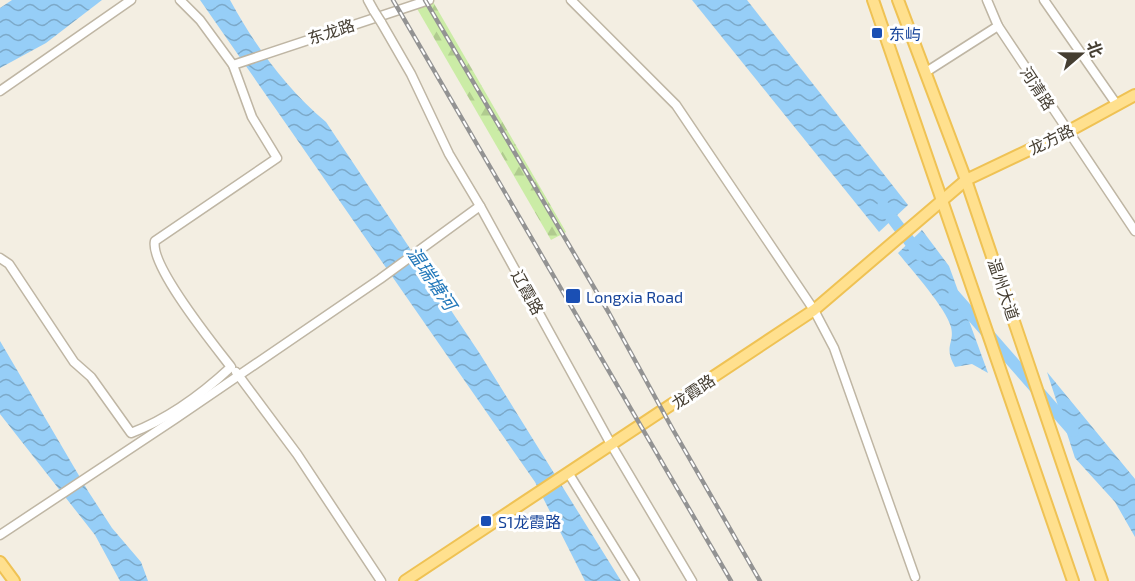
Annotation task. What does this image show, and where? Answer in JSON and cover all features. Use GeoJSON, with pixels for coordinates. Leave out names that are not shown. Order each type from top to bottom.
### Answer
{"type":"FeatureCollection","features":[{"type":"Feature","properties":{"kind":"main road","name":"温州大道"},"geometry":{"type":"LineString","coordinates":[[873,0],[1010,392],[1073,581]]}},
{"type":"Feature","properties":{"kind":"main road","name":"温州大道"},"geometry":{"type":"LineString","coordinates":[[898,0],[966,180],[1102,581]]}},
{"type":"Feature","properties":{"kind":"main road","name":"龙方路"},"geometry":{"type":"LineString","coordinates":[[966,180],[1066,132],[1135,95]]}},
{"type":"Feature","properties":{"kind":"main road","name":"龙霞路"},"geometry":{"type":"LineString","coordinates":[[405,581],[814,310],[915,220],[966,180]]}},
{"type":"Feature","properties":{"kind":"main road"},"geometry":{"type":"LineString","coordinates":[[0,562],[14,581]]}},
{"type":"Feature","properties":{"kind":"street"},"geometry":{"type":"LineString","coordinates":[[0,91],[131,0]]}},
{"type":"Feature","properties":{"kind":"street"},"geometry":{"type":"LineString","coordinates":[[180,0],[200,20],[236,65],[252,117],[277,158],[155,241],[153,249],[165,275],[297,454],[381,581]]}},
{"type":"Feature","properties":{"kind":"street","name":"辽霞路"},"geometry":{"type":"LineString","coordinates":[[368,0],[411,75],[449,154],[612,446],[692,581]]}},
{"type":"Feature","properties":{"kind":"street","name":"东龙路"},"geometry":{"type":"LineString","coordinates":[[236,65],[429,0]]}},
{"type":"Feature","properties":{"kind":"street"},"geometry":{"type":"LineString","coordinates":[[572,0],[676,105],[814,310],[834,348],[915,578]]}},
{"type":"Feature","properties":{"kind":"street","name":"河清路"},"geometry":{"type":"LineString","coordinates":[[987,0],[998,26],[1066,132],[1135,231]]}},
{"type":"Feature","properties":{"kind":"street"},"geometry":{"type":"LineString","coordinates":[[1044,0],[1117,105]]}},
{"type":"Feature","properties":{"kind":"street"},"geometry":{"type":"LineString","coordinates":[[926,72],[998,26]]}},
{"type":"Feature","properties":{"kind":"street"},"geometry":{"type":"LineString","coordinates":[[0,535],[380,279],[480,206]]}},
{"type":"Feature","properties":{"kind":"street"},"geometry":{"type":"LineString","coordinates":[[0,258],[9,264],[74,362],[91,377],[131,433],[149,426],[209,388],[231,367]]}},
{"type":"Feature","properties":{"kind":"street"},"geometry":{"type":"LineString","coordinates":[[569,474],[635,581]]}},
{"type":"Feature","properties":{"kind":"green space"},"geometry":{"type":"Polygon","coordinates":[[[412,0],[432,0],[566,232],[551,240],[412,0]]]}},
{"type":"Feature","properties":{"kind":"water"},"geometry":{"type":"Polygon","coordinates":[[[12,0],[102,0],[46,43],[0,68],[0,8],[12,0]]]}},
{"type":"Feature","properties":{"kind":"water"},"geometry":{"type":"Polygon","coordinates":[[[200,0],[230,0],[272,66],[326,122],[480,354],[621,581],[585,581],[535,482],[200,0]]]}},
{"type":"Feature","properties":{"kind":"water"},"geometry":{"type":"Polygon","coordinates":[[[692,0],[747,0],[908,205],[879,232],[692,0]]]}},
{"type":"Feature","properties":{"kind":"water"},"geometry":{"type":"Polygon","coordinates":[[[922,230],[949,266],[988,373],[972,364],[955,367],[950,354],[952,333],[948,319],[928,289],[898,253],[922,230]]]}},
{"type":"Feature","properties":{"kind":"water"},"geometry":{"type":"Polygon","coordinates":[[[0,341],[88,491],[112,528],[141,562],[148,581],[120,581],[95,535],[0,414],[0,341]]]}},
{"type":"Feature","properties":{"kind":"water"},"geometry":{"type":"Polygon","coordinates":[[[1047,372],[1135,479],[1135,537],[1115,502],[1075,458],[1047,372]]]}},
{"type":"Feature","properties":{"kind":"waterway"},"geometry":{"type":"LineString","coordinates":[[883,206],[920,255]]}},
{"type":"Feature","properties":{"kind":"waterway"},"geometry":{"type":"LineString","coordinates":[[954,295],[1073,431]]}},
{"type":"Feature","properties":{"kind":"railway"},"geometry":{"type":"LineString","coordinates":[[393,0],[731,581]]}},
{"type":"Feature","properties":{"kind":"railway"},"geometry":{"type":"LineString","coordinates":[[425,0],[609,313],[760,581]]}},
{"type":"Feature","properties":{"kind":"place","name":"东屿"},"geometry":{"type":"Point","coordinates":[877,33]}},
{"type":"Feature","properties":{"kind":"place","name":"Longxia Road"},"geometry":{"type":"Point","coordinates":[573,296]}},
{"type":"Feature","properties":{"kind":"place","name":"S1龙霞路"},"geometry":{"type":"Point","coordinates":[486,521]}},
{"type":"Feature","properties":{"kind":"water label","name":"温瑞塘河"},"geometry":{"type":"Point","coordinates":[432,278]}}]}
